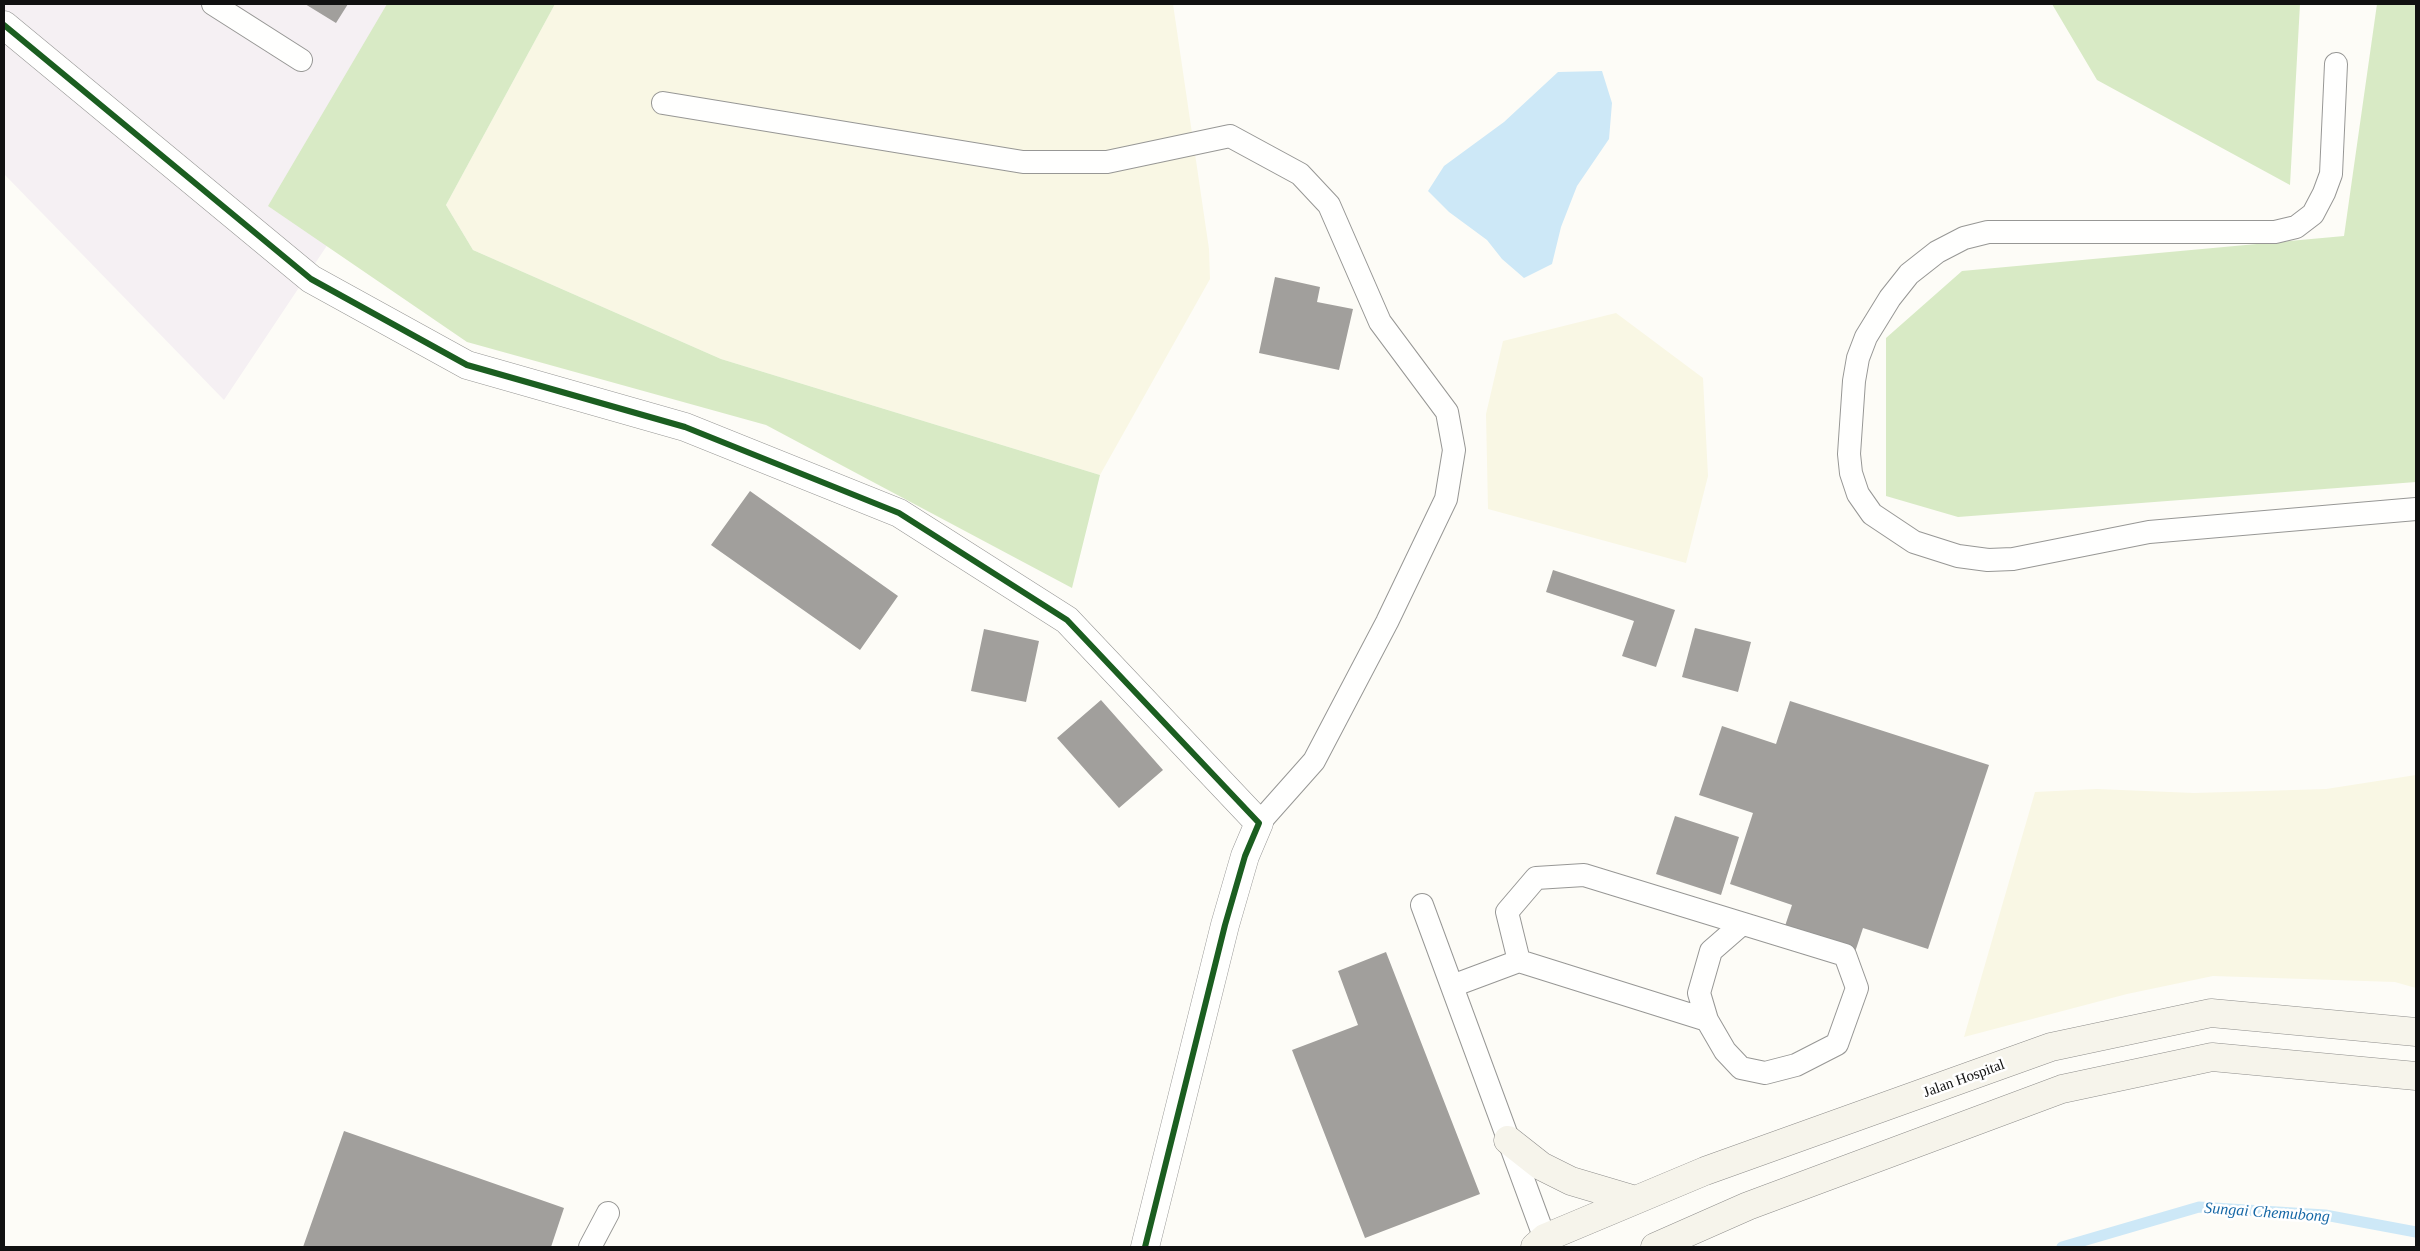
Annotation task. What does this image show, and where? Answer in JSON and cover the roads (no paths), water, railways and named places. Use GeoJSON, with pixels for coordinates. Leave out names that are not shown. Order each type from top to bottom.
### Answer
{"type":"FeatureCollection","features":[{"type":"Feature","properties":{"kind":"main road","name":"Jalan Hospital"},"geometry":{"type":"LineString","coordinates":[[1542,1244],[1635,1200],[1705,1171],[2051,1047],[2211,1014],[2416,1032]]}},
{"type":"Feature","properties":{"kind":"main road"},"geometry":{"type":"LineString","coordinates":[[1655,1247],[1748,1206],[2062,1089],[2212,1058],[2416,1076]]}},
{"type":"Feature","properties":{"kind":"main road"},"geometry":{"type":"LineString","coordinates":[[1508,1140],[1541,1166],[1571,1181],[1635,1200]]}},
{"type":"Feature","properties":{"kind":"street"},"geometry":{"type":"LineString","coordinates":[[4,26],[311,279],[467,365],[685,427],[899,513],[1068,620],[1260,823],[1245,856],[1225,925],[1145,1247]]}},
{"type":"Feature","properties":{"kind":"lane"},"geometry":{"type":"LineString","coordinates":[[213,4],[300,60]]}},
{"type":"Feature","properties":{"kind":"lane"},"geometry":{"type":"LineString","coordinates":[[2336,64],[2331,174],[2313,214],[2296,227],[2275,232],[1988,232],[1964,238],[1937,252],[1909,274],[1890,298],[1866,337],[1858,358],[1854,381],[1849,454],[1851,473],[1858,494],[1872,514],[1914,542],[1958,556],[1988,560],[2013,559],[2149,532],[2416,509]]}},
{"type":"Feature","properties":{"kind":"lane"},"geometry":{"type":"LineString","coordinates":[[663,103],[1023,162],[1107,162],[1230,136],[1300,174],[1329,205],[1380,322],[1447,412],[1454,450],[1446,499],[1388,622],[1314,760],[1260,823]]}},
{"type":"Feature","properties":{"kind":"lane"},"geometry":{"type":"LineString","coordinates":[[1519,961],[1507,912],[1536,878],[1584,874],[1845,956],[1857,988],[1837,1044],[1796,1064],[1765,1072],[1741,1068],[1725,1051],[1707,1020],[1699,993],[1711,950],[1742,924]]}},
{"type":"Feature","properties":{"kind":"lane"},"geometry":{"type":"LineString","coordinates":[[1422,905],[1508,1140],[1542,1244]]}},
{"type":"Feature","properties":{"kind":"lane"},"geometry":{"type":"LineString","coordinates":[[1452,986],[1519,961],[1707,1020]]}},
{"type":"Feature","properties":{"kind":"lane"},"geometry":{"type":"LineString","coordinates":[[590,1247],[608,1213]]}},
{"type":"Feature","properties":{"kind":"water"},"geometry":{"type":"Polygon","coordinates":[[[1602,71],[1612,103],[1609,139],[1577,186],[1561,227],[1552,264],[1524,278],[1502,259],[1487,240],[1449,212],[1428,191],[1444,166],[1504,122],[1558,72],[1602,71]]]}},
{"type":"Feature","properties":{"kind":"waterway","name":"Sungai Chemubong"},"geometry":{"type":"LineString","coordinates":[[2062,1247],[2199,1207],[2325,1215],[2416,1232]]}}]}
